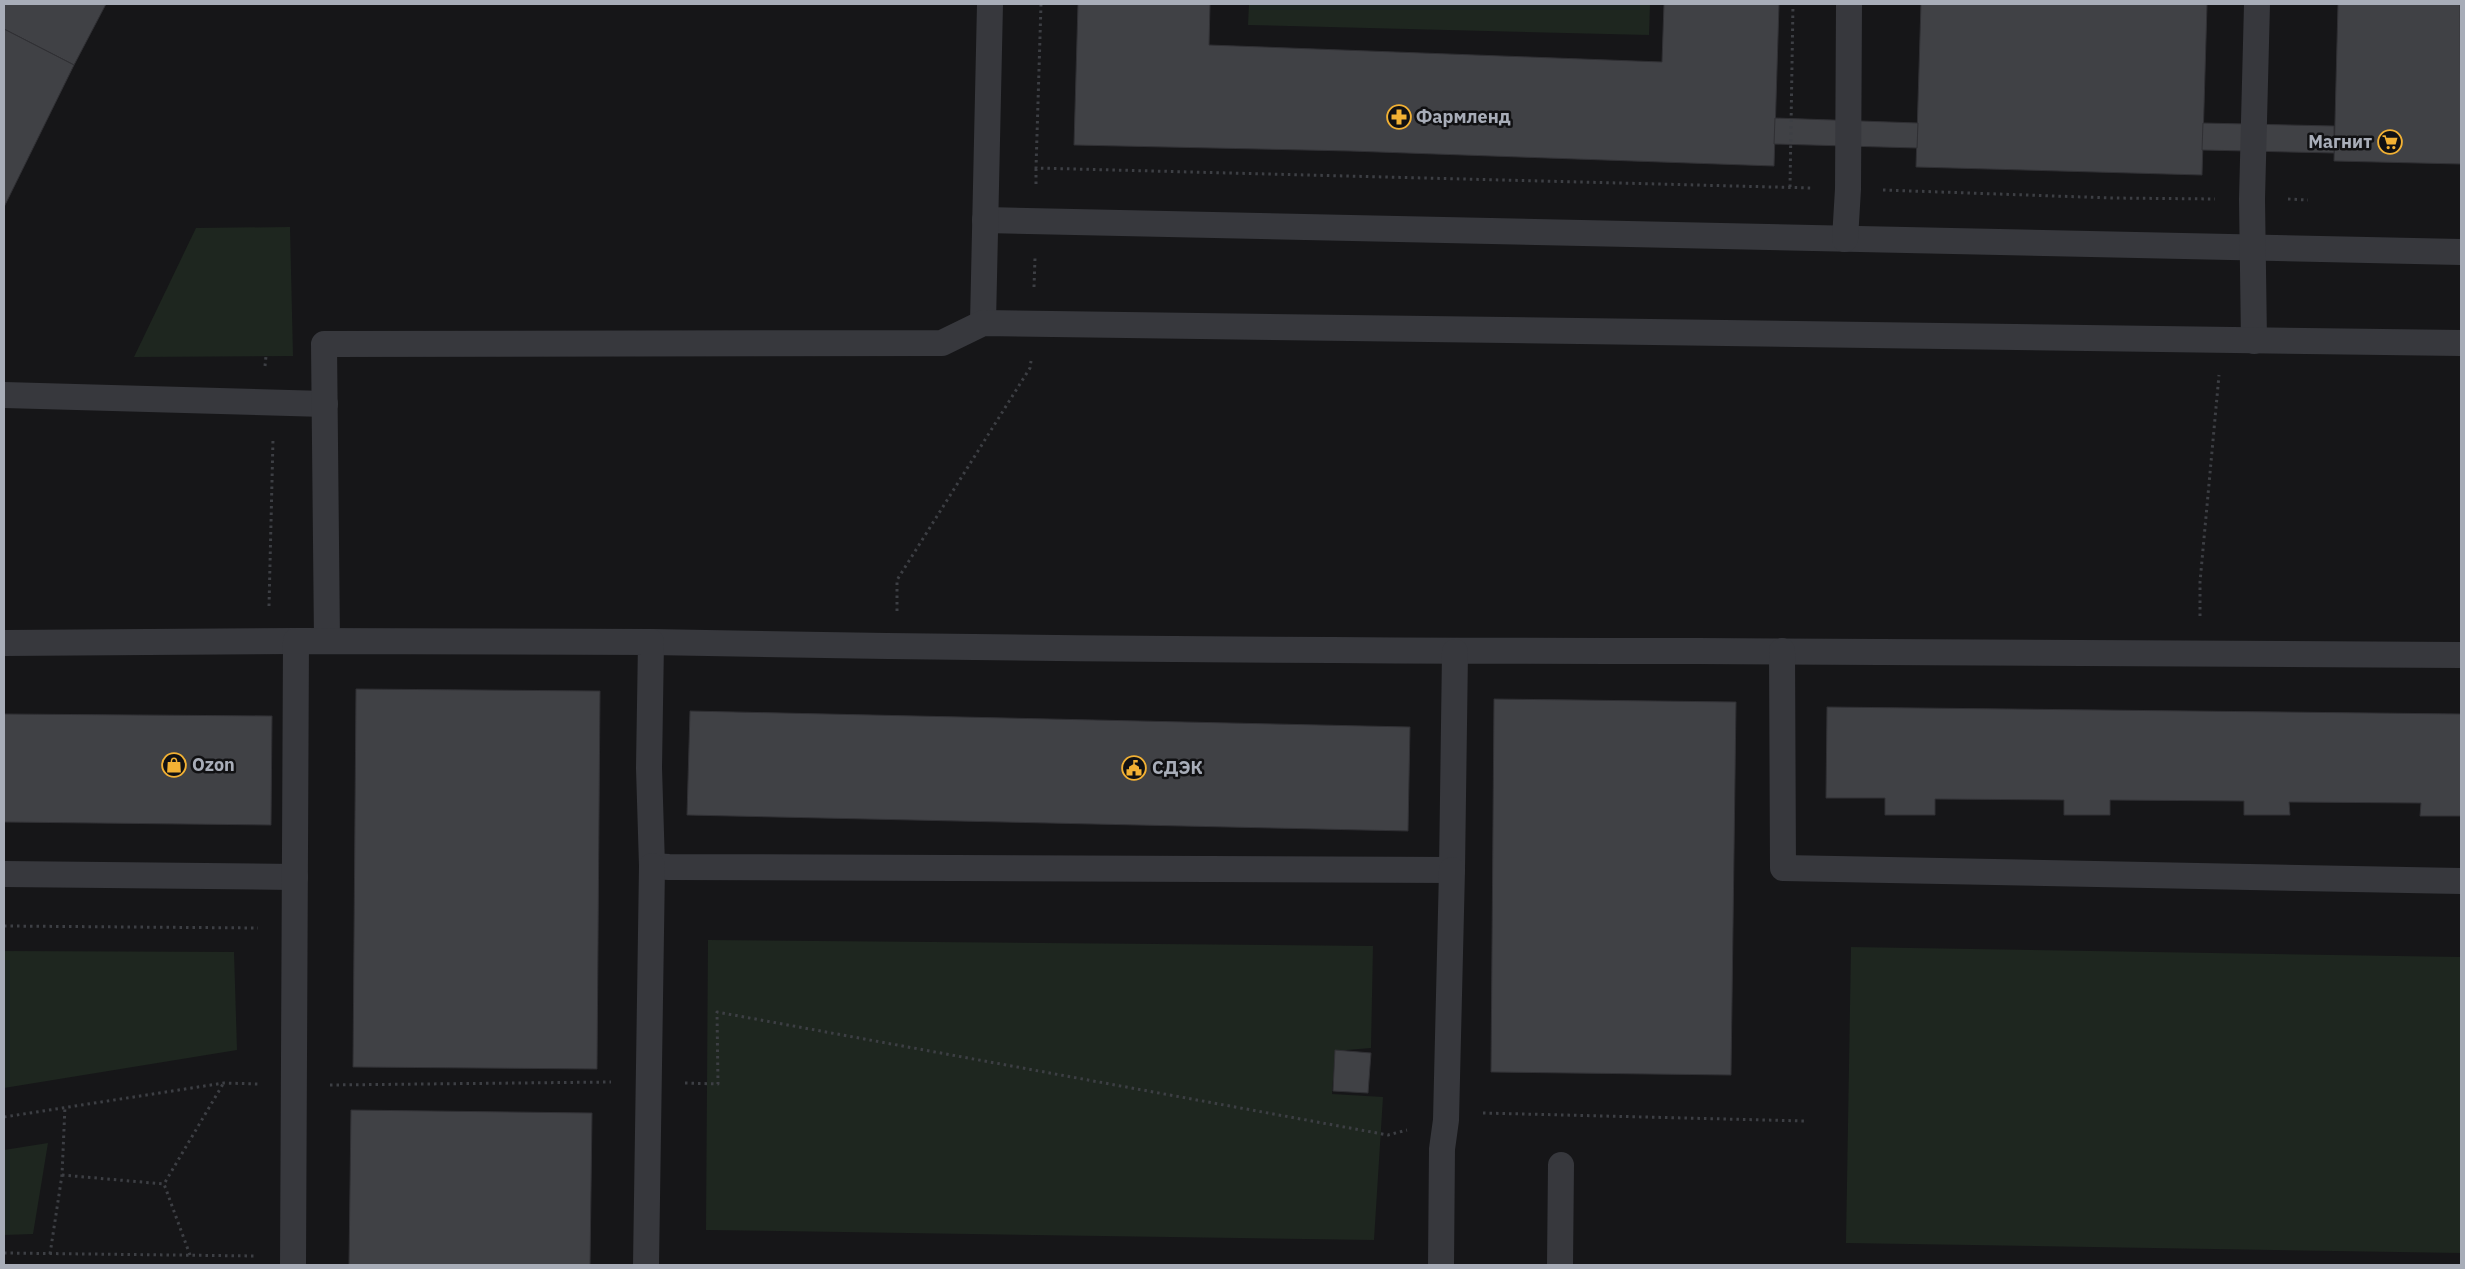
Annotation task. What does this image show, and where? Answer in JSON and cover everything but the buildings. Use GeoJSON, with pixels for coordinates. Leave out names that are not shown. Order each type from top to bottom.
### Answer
{"type":"FeatureCollection","features":[{"type":"Feature","properties":{"kind":"lane"},"geometry":{"type":"LineString","coordinates":[[983,323],[990,4]]}},
{"type":"Feature","properties":{"kind":"lane"},"geometry":{"type":"LineString","coordinates":[[1845,239],[1848,189],[1849,4]]}},
{"type":"Feature","properties":{"kind":"lane"},"geometry":{"type":"LineString","coordinates":[[2254,341],[2252,199],[2257,4]]}},
{"type":"Feature","properties":{"kind":"lane"},"geometry":{"type":"LineString","coordinates":[[986,220],[2461,252]]}},
{"type":"Feature","properties":{"kind":"lane"},"geometry":{"type":"LineString","coordinates":[[327,641],[324,344],[942,343],[983,323],[2461,343]]}},
{"type":"Feature","properties":{"kind":"lane"},"geometry":{"type":"LineString","coordinates":[[4,395],[325,404]]}},
{"type":"Feature","properties":{"kind":"lane"},"geometry":{"type":"LineString","coordinates":[[293,1265],[296,641]]}},
{"type":"Feature","properties":{"kind":"lane"},"geometry":{"type":"LineString","coordinates":[[4,642],[651,642],[896,647],[1455,652],[1782,651],[2461,655]]}},
{"type":"Feature","properties":{"kind":"lane"},"geometry":{"type":"LineString","coordinates":[[646,1265],[652,866],[649,768],[651,642]]}},
{"type":"Feature","properties":{"kind":"lane"},"geometry":{"type":"LineString","coordinates":[[1782,651],[1783,868],[2461,882]]}},
{"type":"Feature","properties":{"kind":"lane"},"geometry":{"type":"LineString","coordinates":[[1441,1265],[1442,1149],[1446,1120],[1452,870],[1455,652]]}},
{"type":"Feature","properties":{"kind":"lane"},"geometry":{"type":"LineString","coordinates":[[652,866],[1452,870]]}},
{"type":"Feature","properties":{"kind":"lane"},"geometry":{"type":"LineString","coordinates":[[4,874],[294,877]]}},
{"type":"Feature","properties":{"kind":"lane"},"geometry":{"type":"LineString","coordinates":[[1560,1265],[1561,1165]]}},
{"type":"Feature","properties":{"kind":"path"},"geometry":{"type":"LineString","coordinates":[[896,647],[897,580],[1030,368],[1034,324],[1041,4]]}},
{"type":"Feature","properties":{"kind":"path"},"geometry":{"type":"LineString","coordinates":[[1790,187],[1793,4]]}},
{"type":"Feature","properties":{"kind":"path"},"geometry":{"type":"LineString","coordinates":[[1036,168],[1790,187],[2112,198],[2308,200]]}},
{"type":"Feature","properties":{"kind":"path"},"geometry":{"type":"LineString","coordinates":[[2199,653],[2200,582],[2222,340]]}},
{"type":"Feature","properties":{"kind":"path"},"geometry":{"type":"LineString","coordinates":[[266,356],[264,377],[274,377],[268,641]]}},
{"type":"Feature","properties":{"kind":"path"},"geometry":{"type":"LineString","coordinates":[[4,926],[259,928]]}},
{"type":"Feature","properties":{"kind":"path"},"geometry":{"type":"LineString","coordinates":[[4,1117],[65,1106],[224,1083],[650,1082],[718,1084],[717,1012],[1388,1135],[1475,1113],[1805,1121]]}},
{"type":"Feature","properties":{"kind":"path"},"geometry":{"type":"LineString","coordinates":[[164,1184],[224,1083]]}},
{"type":"Feature","properties":{"kind":"path"},"geometry":{"type":"LineString","coordinates":[[50,1254],[62,1175],[65,1106]]}},
{"type":"Feature","properties":{"kind":"path"},"geometry":{"type":"LineString","coordinates":[[62,1175],[164,1184]]}},
{"type":"Feature","properties":{"kind":"path"},"geometry":{"type":"LineString","coordinates":[[164,1184],[190,1255]]}},
{"type":"Feature","properties":{"kind":"path"},"geometry":{"type":"LineString","coordinates":[[4,1253],[257,1256]]}},
{"type":"Feature","properties":{"kind":"shaded area"},"geometry":{"type":"Polygon","coordinates":[[[1249,4],[1650,4],[1649,35],[1248,25],[1249,4]]]}},
{"type":"Feature","properties":{"kind":"shaded area"},"geometry":{"type":"Polygon","coordinates":[[[290,227],[293,356],[134,357],[196,228],[290,227]]]}},
{"type":"Feature","properties":{"kind":"shaded area"},"geometry":{"type":"Polygon","coordinates":[[[708,940],[1373,946],[1371,1048],[1335,1051],[1332,1094],[1383,1097],[1374,1240],[706,1230],[708,940]]]}},
{"type":"Feature","properties":{"kind":"shaded area"},"geometry":{"type":"Polygon","coordinates":[[[1851,947],[2461,957],[2461,1253],[1846,1243],[1851,947]]]}},
{"type":"Feature","properties":{"kind":"shaded area"},"geometry":{"type":"Polygon","coordinates":[[[4,951],[234,952],[237,1050],[4,1088],[4,951]]]}},
{"type":"Feature","properties":{"kind":"shaded area"},"geometry":{"type":"Polygon","coordinates":[[[48,1143],[33,1234],[4,1235],[4,1150],[48,1143]]]}},
{"type":"Feature","properties":{"kind":"place","name":"Фармленд"},"geometry":{"type":"Point","coordinates":[1399,117]}},
{"type":"Feature","properties":{"kind":"place","name":"Магнит"},"geometry":{"type":"Point","coordinates":[2390,142]}},
{"type":"Feature","properties":{"kind":"place","name":"Ozon"},"geometry":{"type":"Point","coordinates":[174,765]}},
{"type":"Feature","properties":{"kind":"place","name":"СДЭК"},"geometry":{"type":"Point","coordinates":[1134,768]}}]}
